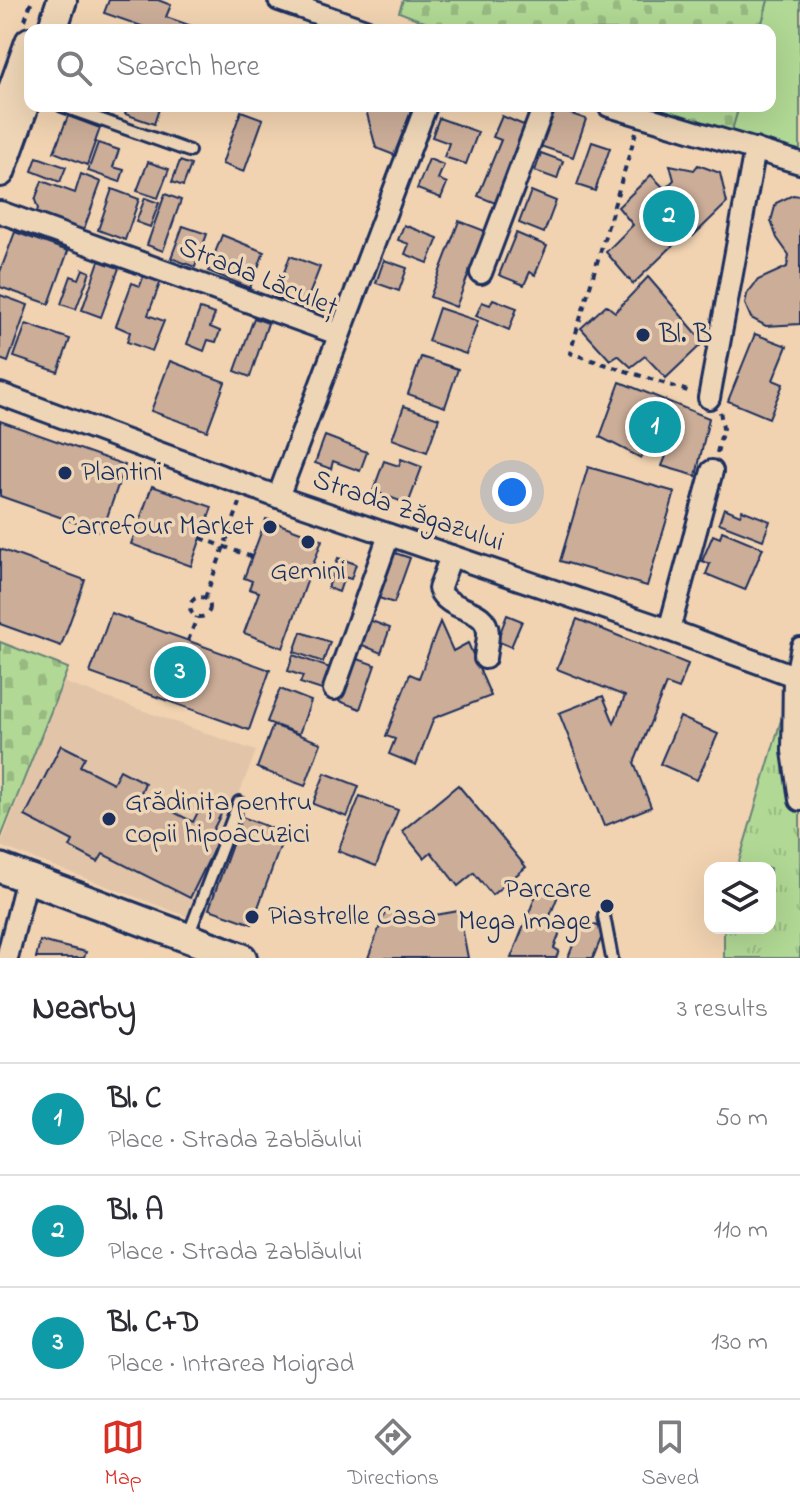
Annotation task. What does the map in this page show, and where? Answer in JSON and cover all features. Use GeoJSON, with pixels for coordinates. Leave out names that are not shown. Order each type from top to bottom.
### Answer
{"type":"FeatureCollection","features":[{"type":"Feature","properties":{"kind":"main road"},"geometry":{"type":"LineString","coordinates":[[36,24],[45,0]]}},
{"type":"Feature","properties":{"kind":"main road"},"geometry":{"type":"LineString","coordinates":[[54,24],[62,0]]}},
{"type":"Feature","properties":{"kind":"main road"},"geometry":{"type":"LineString","coordinates":[[0,126],[24,59]]}},
{"type":"Feature","properties":{"kind":"main road"},"geometry":{"type":"LineString","coordinates":[[0,172],[24,107]]}},
{"type":"Feature","properties":{"kind":"main road"},"geometry":{"type":"LineString","coordinates":[[0,868],[242,958]]}},
{"type":"Feature","properties":{"kind":"street"},"geometry":{"type":"LineString","coordinates":[[279,0],[348,24]]}},
{"type":"Feature","properties":{"kind":"street"},"geometry":{"type":"LineString","coordinates":[[338,334],[424,112]]}},
{"type":"Feature","properties":{"kind":"street"},"geometry":{"type":"LineString","coordinates":[[481,273],[542,112]]}},
{"type":"Feature","properties":{"kind":"street"},"geometry":{"type":"LineString","coordinates":[[630,112],[800,163]]}},
{"type":"Feature","properties":{"kind":"street"},"geometry":{"type":"LineString","coordinates":[[709,398],[755,149]]}},
{"type":"Feature","properties":{"kind":"street","name":"Strada Lăculeț"},"geometry":{"type":"LineString","coordinates":[[0,212],[338,334],[278,497]]}},
{"type":"Feature","properties":{"kind":"street","name":"Strada Zăgazului"},"geometry":{"type":"LineString","coordinates":[[0,394],[278,497],[669,630],[797,677]]}},
{"type":"Feature","properties":{"kind":"street"},"geometry":{"type":"LineString","coordinates":[[669,630],[712,471]]}},
{"type":"Feature","properties":{"kind":"street"},"geometry":{"type":"LineString","coordinates":[[334,689],[389,535]]}},
{"type":"Feature","properties":{"kind":"street"},"geometry":{"type":"LineString","coordinates":[[451,556],[439,589],[448,603],[477,614],[483,620],[488,629],[485,658]]}},
{"type":"Feature","properties":{"kind":"street"},"geometry":{"type":"LineString","coordinates":[[800,646],[793,751],[800,800]]}},
{"type":"Feature","properties":{"kind":"street"},"geometry":{"type":"LineString","coordinates":[[7,958],[27,878]]}},
{"type":"Feature","properties":{"kind":"lane"},"geometry":{"type":"LineString","coordinates":[[79,112],[189,151]]}},
{"type":"Feature","properties":{"kind":"lane"},"geometry":{"type":"LineString","coordinates":[[188,938],[239,802]]}},
{"type":"Feature","properties":{"kind":"lane"},"geometry":{"type":"LineString","coordinates":[[604,916],[612,958]]}},
{"type":"Feature","properties":{"kind":"path"},"geometry":{"type":"LineString","coordinates":[[641,115],[570,353],[709,398],[717,405],[723,428],[712,471]]}},
{"type":"Feature","properties":{"kind":"path"},"geometry":{"type":"LineString","coordinates":[[205,598],[195,598],[191,602],[191,612],[205,616],[209,612],[205,598],[246,485]]}},
{"type":"Feature","properties":{"kind":"path"},"geometry":{"type":"LineString","coordinates":[[201,538],[252,557]]}},
{"type":"Feature","properties":{"kind":"path"},"geometry":{"type":"LineString","coordinates":[[188,641],[197,616]]}},
{"type":"Feature","properties":{"kind":"shaded area"},"geometry":{"type":"Polygon","coordinates":[[[63,682],[256,751],[191,918],[0,846],[63,682]]]}},
{"type":"Feature","properties":{"kind":"green space"},"geometry":{"type":"Polygon","coordinates":[[[403,0],[768,0],[762,24],[430,24],[399,12],[403,0]]]}},
{"type":"Feature","properties":{"kind":"green space"},"geometry":{"type":"Polygon","coordinates":[[[768,0],[800,0],[800,151],[729,140],[737,112],[776,112],[776,24],[762,24],[768,0]]]}},
{"type":"Feature","properties":{"kind":"green space"},"geometry":{"type":"Polygon","coordinates":[[[657,112],[737,112],[729,140],[657,112]]]}},
{"type":"Feature","properties":{"kind":"green space"},"geometry":{"type":"Polygon","coordinates":[[[0,642],[68,668],[0,840],[0,642]]]}},
{"type":"Feature","properties":{"kind":"green space"},"geometry":{"type":"Polygon","coordinates":[[[800,685],[800,958],[724,958],[724,934],[776,934],[776,862],[739,862],[790,690],[800,685]]]}},
{"type":"Feature","properties":{"kind":"building"},"geometry":{"type":"Polygon","coordinates":[[[109,0],[158,0],[171,5],[166,17],[186,24],[136,24],[104,13],[109,0]]]}},
{"type":"Feature","properties":{"kind":"building"},"geometry":{"type":"Polygon","coordinates":[[[126,112],[158,112],[154,124],[126,112]]]}},
{"type":"Feature","properties":{"kind":"building"},"geometry":{"type":"Polygon","coordinates":[[[241,112],[263,119],[244,172],[222,164],[241,112]]]}},
{"type":"Feature","properties":{"kind":"building"},"geometry":{"type":"Polygon","coordinates":[[[367,112],[411,112],[394,155],[376,148],[367,112]]]}},
{"type":"Feature","properties":{"kind":"building"},"geometry":{"type":"Polygon","coordinates":[[[553,112],[566,112],[586,119],[573,157],[540,146],[553,112]]]}},
{"type":"Feature","properties":{"kind":"building"},"geometry":{"type":"Polygon","coordinates":[[[68,116],[100,128],[87,165],[54,152],[68,116]]]}},
{"type":"Feature","properties":{"kind":"building"},"geometry":{"type":"Polygon","coordinates":[[[502,116],[531,128],[500,205],[478,196],[501,140],[493,137],[502,116]]]}},
{"type":"Feature","properties":{"kind":"building"},"geometry":{"type":"Polygon","coordinates":[[[439,118],[478,132],[466,164],[444,157],[449,143],[432,137],[439,118]]]}},
{"type":"Feature","properties":{"kind":"building"},"geometry":{"type":"Polygon","coordinates":[[[592,142],[610,148],[595,191],[577,185],[592,142]]]}},
{"type":"Feature","properties":{"kind":"building"},"geometry":{"type":"Polygon","coordinates":[[[98,143],[119,150],[113,167],[124,170],[120,182],[88,171],[98,143]]]}},
{"type":"Feature","properties":{"kind":"building"},"geometry":{"type":"Polygon","coordinates":[[[541,153],[563,161],[557,179],[535,171],[541,153]]]}},
{"type":"Feature","properties":{"kind":"building"},"geometry":{"type":"Polygon","coordinates":[[[37,157],[66,167],[60,182],[32,171],[37,157]]]}},
{"type":"Feature","properties":{"kind":"building"},"geometry":{"type":"Polygon","coordinates":[[[429,159],[444,165],[438,179],[447,183],[441,198],[417,189],[429,159]]]}},
{"type":"Feature","properties":{"kind":"building"},"geometry":{"type":"Polygon","coordinates":[[[180,161],[191,165],[183,186],[172,182],[180,161]]]}},
{"type":"Feature","properties":{"kind":"building"},"geometry":{"type":"Polygon","coordinates":[[[148,162],[169,169],[158,198],[137,191],[148,162]]]}},
{"type":"Feature","properties":{"kind":"building"},"geometry":{"type":"Polygon","coordinates":[[[670,165],[694,170],[698,165],[720,173],[727,203],[693,236],[688,231],[633,284],[606,252],[633,225],[618,207],[651,175],[665,189],[674,180],[670,165]]]}},
{"type":"Feature","properties":{"kind":"building"},"geometry":{"type":"Polygon","coordinates":[[[81,174],[101,182],[81,237],[34,218],[38,209],[35,200],[42,181],[75,193],[81,174]]]}},
{"type":"Feature","properties":{"kind":"building"},"geometry":{"type":"Polygon","coordinates":[[[112,189],[139,199],[125,240],[98,230],[112,189]]]}},
{"type":"Feature","properties":{"kind":"building"},"geometry":{"type":"Polygon","coordinates":[[[531,191],[556,201],[544,233],[519,223],[531,191]]]}},
{"type":"Feature","properties":{"kind":"building"},"geometry":{"type":"Polygon","coordinates":[[[165,194],[181,200],[163,251],[147,245],[165,194]]]}},
{"type":"Feature","properties":{"kind":"building"},"geometry":{"type":"Polygon","coordinates":[[[793,195],[800,196],[800,324],[766,326],[751,318],[745,304],[747,294],[758,280],[787,267],[789,255],[777,238],[771,221],[776,203],[793,195]]]}},
{"type":"Feature","properties":{"kind":"building"},"geometry":{"type":"Polygon","coordinates":[[[145,198],[159,203],[150,227],[136,222],[145,198]]]}},
{"type":"Feature","properties":{"kind":"building"},"geometry":{"type":"Polygon","coordinates":[[[459,221],[485,231],[456,307],[430,297],[459,221]]]}},
{"type":"Feature","properties":{"kind":"building"},"geometry":{"type":"Polygon","coordinates":[[[404,225],[438,238],[428,263],[405,254],[409,244],[398,240],[404,225]]]}},
{"type":"Feature","properties":{"kind":"building"},"geometry":{"type":"Polygon","coordinates":[[[183,226],[207,234],[195,267],[171,258],[183,226]]]}},
{"type":"Feature","properties":{"kind":"building"},"geometry":{"type":"Polygon","coordinates":[[[15,232],[68,251],[49,304],[0,287],[0,272],[15,232]]]}},
{"type":"Feature","properties":{"kind":"building"},"geometry":{"type":"Polygon","coordinates":[[[516,233],[547,246],[535,275],[530,272],[524,285],[499,275],[516,233]]]}},
{"type":"Feature","properties":{"kind":"building"},"geometry":{"type":"Polygon","coordinates":[[[222,235],[264,252],[250,288],[208,271],[222,235]]]}},
{"type":"Feature","properties":{"kind":"building"},"geometry":{"type":"Polygon","coordinates":[[[290,256],[320,267],[304,308],[275,297],[290,256]]]}},
{"type":"Feature","properties":{"kind":"building"},"geometry":{"type":"Polygon","coordinates":[[[384,260],[407,268],[399,291],[376,283],[384,260]]]}},
{"type":"Feature","properties":{"kind":"building"},"geometry":{"type":"Polygon","coordinates":[[[99,261],[119,268],[101,317],[82,310],[99,261]]]}},
{"type":"Feature","properties":{"kind":"building"},"geometry":{"type":"Polygon","coordinates":[[[83,269],[90,272],[76,309],[61,304],[71,276],[79,279],[83,269]]]}},
{"type":"Feature","properties":{"kind":"building"},"geometry":{"type":"Polygon","coordinates":[[[145,272],[162,278],[148,315],[164,321],[152,351],[127,342],[130,332],[116,326],[132,283],[140,286],[145,272]]]}},
{"type":"Feature","properties":{"kind":"building","name":"Bl. B"},"geometry":{"type":"Polygon","coordinates":[[[648,277],[704,342],[666,378],[645,356],[631,367],[618,355],[610,360],[581,328],[606,305],[615,312],[648,277]]]}},
{"type":"Feature","properties":{"kind":"building"},"geometry":{"type":"Polygon","coordinates":[[[0,295],[28,305],[8,362],[0,359],[0,295]]]}},
{"type":"Feature","properties":{"kind":"building"},"geometry":{"type":"Polygon","coordinates":[[[493,299],[517,308],[509,330],[476,316],[482,302],[490,305],[493,299]]]}},
{"type":"Feature","properties":{"kind":"building"},"geometry":{"type":"Polygon","coordinates":[[[439,308],[478,321],[466,354],[428,341],[439,308]]]}},
{"type":"Feature","properties":{"kind":"building"},"geometry":{"type":"Polygon","coordinates":[[[200,309],[215,314],[210,327],[220,331],[216,342],[208,340],[204,351],[187,344],[200,309]]]}},
{"type":"Feature","properties":{"kind":"building"},"geometry":{"type":"Polygon","coordinates":[[[254,318],[268,323],[250,377],[235,371],[254,318]]]}},
{"type":"Feature","properties":{"kind":"building"},"geometry":{"type":"Polygon","coordinates":[[[26,324],[70,339],[58,372],[14,357],[26,324]]]}},
{"type":"Feature","properties":{"kind":"building"},"geometry":{"type":"Polygon","coordinates":[[[755,334],[787,346],[773,380],[783,384],[769,418],[728,401],[755,334]]]}},
{"type":"Feature","properties":{"kind":"building"},"geometry":{"type":"Polygon","coordinates":[[[421,357],[458,369],[445,407],[408,394],[421,357]]]}},
{"type":"Feature","properties":{"kind":"building"},"geometry":{"type":"Polygon","coordinates":[[[170,361],[225,382],[207,431],[151,411],[170,361]]]}},
{"type":"Feature","properties":{"kind":"building"},"geometry":{"type":"Polygon","coordinates":[[[620,382],[709,418],[696,476],[662,466],[666,456],[646,449],[641,458],[600,437],[620,382]]]}},
{"type":"Feature","properties":{"kind":"building"},"geometry":{"type":"Polygon","coordinates":[[[404,406],[439,418],[427,452],[392,439],[404,406]]]}},
{"type":"Feature","properties":{"kind":"building"},"geometry":{"type":"Polygon","coordinates":[[[0,421],[125,465],[102,532],[0,496],[0,421]]]}},
{"type":"Feature","properties":{"kind":"building"},"geometry":{"type":"Polygon","coordinates":[[[325,436],[367,452],[360,471],[333,461],[331,469],[315,463],[325,436]]]}},
{"type":"Feature","properties":{"kind":"building"},"geometry":{"type":"Polygon","coordinates":[[[401,459],[422,467],[408,504],[373,491],[384,461],[399,466],[401,459]]]}},
{"type":"Feature","properties":{"kind":"building"},"geometry":{"type":"Polygon","coordinates":[[[588,467],[675,492],[647,586],[560,561],[588,467]]]}},
{"type":"Feature","properties":{"kind":"building"},"geometry":{"type":"Polygon","coordinates":[[[152,486],[212,507],[191,566],[131,544],[152,486]]]}},
{"type":"Feature","properties":{"kind":"building"},"geometry":{"type":"Polygon","coordinates":[[[724,508],[740,515],[742,510],[770,521],[763,540],[719,523],[724,508]]]}},
{"type":"Feature","properties":{"kind":"building"},"geometry":{"type":"Polygon","coordinates":[[[266,519],[322,540],[283,648],[244,633],[259,592],[249,589],[252,581],[244,578],[266,519]]]}},
{"type":"Feature","properties":{"kind":"building"},"geometry":{"type":"Polygon","coordinates":[[[722,531],[763,548],[745,590],[706,574],[710,564],[702,561],[713,535],[720,538],[722,531]]]}},
{"type":"Feature","properties":{"kind":"building"},"geometry":{"type":"Polygon","coordinates":[[[0,549],[85,580],[61,646],[0,624],[0,549]]]}},
{"type":"Feature","properties":{"kind":"building"},"geometry":{"type":"Polygon","coordinates":[[[395,553],[410,558],[394,603],[379,598],[395,553]]]}},
{"type":"Feature","properties":{"kind":"building"},"geometry":{"type":"Polygon","coordinates":[[[338,558],[356,564],[351,579],[344,577],[339,592],[328,588],[338,558]]]}},
{"type":"Feature","properties":{"kind":"building"},"geometry":{"type":"Polygon","coordinates":[[[111,613],[270,670],[249,730],[90,673],[111,613]]]}},
{"type":"Feature","properties":{"kind":"building"},"geometry":{"type":"Polygon","coordinates":[[[507,615],[522,621],[511,647],[497,641],[507,615]]]}},
{"type":"Feature","properties":{"kind":"building"},"geometry":{"type":"Polygon","coordinates":[[[577,619],[688,664],[679,689],[666,684],[634,763],[651,807],[604,826],[559,713],[603,696],[614,723],[625,696],[557,669],[577,619]]]}},
{"type":"Feature","properties":{"kind":"building"},"geometry":{"type":"Polygon","coordinates":[[[369,620],[390,628],[381,653],[360,644],[369,620]]]}},
{"type":"Feature","properties":{"kind":"building"},"geometry":{"type":"Polygon","coordinates":[[[440,622],[453,651],[468,643],[491,696],[434,718],[416,765],[389,754],[395,739],[386,736],[410,674],[419,678],[440,622]]]}},
{"type":"Feature","properties":{"kind":"building"},"geometry":{"type":"Polygon","coordinates":[[[301,632],[330,642],[323,662],[294,652],[301,632]]]}},
{"type":"Feature","properties":{"kind":"building"},"geometry":{"type":"Polygon","coordinates":[[[293,655],[333,669],[325,691],[300,683],[303,676],[288,671],[293,655]]]}},
{"type":"Feature","properties":{"kind":"building"},"geometry":{"type":"Polygon","coordinates":[[[355,658],[375,665],[360,709],[339,701],[355,658]]]}},
{"type":"Feature","properties":{"kind":"building"},"geometry":{"type":"Polygon","coordinates":[[[280,689],[311,701],[299,734],[267,722],[280,689]]]}},
{"type":"Feature","properties":{"kind":"building"},"geometry":{"type":"Polygon","coordinates":[[[680,717],[718,734],[697,780],[660,764],[680,717]]]}},
{"type":"Feature","properties":{"kind":"building"},"geometry":{"type":"Polygon","coordinates":[[[273,725],[321,743],[305,786],[257,768],[273,725]]]}},
{"type":"Feature","properties":{"kind":"building","name":"Grădinița pentru copii hipoacuzici"},"geometry":{"type":"Polygon","coordinates":[[[61,745],[85,757],[80,766],[113,783],[120,770],[145,783],[140,795],[193,822],[205,798],[224,808],[209,838],[217,843],[190,898],[103,854],[98,862],[70,847],[73,841],[25,816],[61,745]]]}},
{"type":"Feature","properties":{"kind":"building"},"geometry":{"type":"Polygon","coordinates":[[[325,773],[359,786],[347,817],[313,804],[325,773]]]}},
{"type":"Feature","properties":{"kind":"building"},"geometry":{"type":"Polygon","coordinates":[[[458,785],[526,867],[492,895],[474,873],[458,886],[431,852],[424,858],[402,831],[458,785]]]}},
{"type":"Feature","properties":{"kind":"building"},"geometry":{"type":"Polygon","coordinates":[[[360,796],[398,810],[376,866],[338,851],[360,796]]]}},
{"type":"Feature","properties":{"kind":"building"},"geometry":{"type":"Polygon","coordinates":[[[242,817],[285,833],[252,924],[209,909],[242,817]]]}},
{"type":"Feature","properties":{"kind":"building"},"geometry":{"type":"Polygon","coordinates":[[[540,885],[559,893],[550,916],[558,928],[554,948],[559,951],[556,958],[511,958],[540,885]]]}},
{"type":"Feature","properties":{"kind":"building"},"geometry":{"type":"Polygon","coordinates":[[[386,910],[412,919],[459,911],[468,958],[368,958],[386,910]]]}},
{"type":"Feature","properties":{"kind":"building"},"geometry":{"type":"Polygon","coordinates":[[[583,920],[605,929],[593,958],[568,958],[583,920]]]}},
{"type":"Feature","properties":{"kind":"building"},"geometry":{"type":"Polygon","coordinates":[[[40,941],[86,952],[84,958],[36,958],[40,941]]]}},
{"type":"Feature","properties":{"kind":"place","name":"Bl. A"},"geometry":{"type":"Point","coordinates":[669,216]}},
{"type":"Feature","properties":{"kind":"place","name":"Bl. B"},"geometry":{"type":"Point","coordinates":[643,335]}},
{"type":"Feature","properties":{"kind":"place","name":"Bl. C"},"geometry":{"type":"Point","coordinates":[655,427]}},
{"type":"Feature","properties":{"kind":"place","name":"Plantini"},"geometry":{"type":"Point","coordinates":[65,473]}},
{"type":"Feature","properties":{"kind":"place","name":"Carrefour Market"},"geometry":{"type":"Point","coordinates":[270,527]}},
{"type":"Feature","properties":{"kind":"place","name":"Gemini"},"geometry":{"type":"Point","coordinates":[308,542]}},
{"type":"Feature","properties":{"kind":"place","name":"Bl. C+D"},"geometry":{"type":"Point","coordinates":[180,672]}},
{"type":"Feature","properties":{"kind":"place","name":"Grădinița pentru copii hipoacuzici"},"geometry":{"type":"Point","coordinates":[109,819]}},
{"type":"Feature","properties":{"kind":"place","name":"Parcare Mega Image"},"geometry":{"type":"Point","coordinates":[607,906]}},
{"type":"Feature","properties":{"kind":"place","name":"Piastrelle Casa"},"geometry":{"type":"Point","coordinates":[252,917]}}]}
